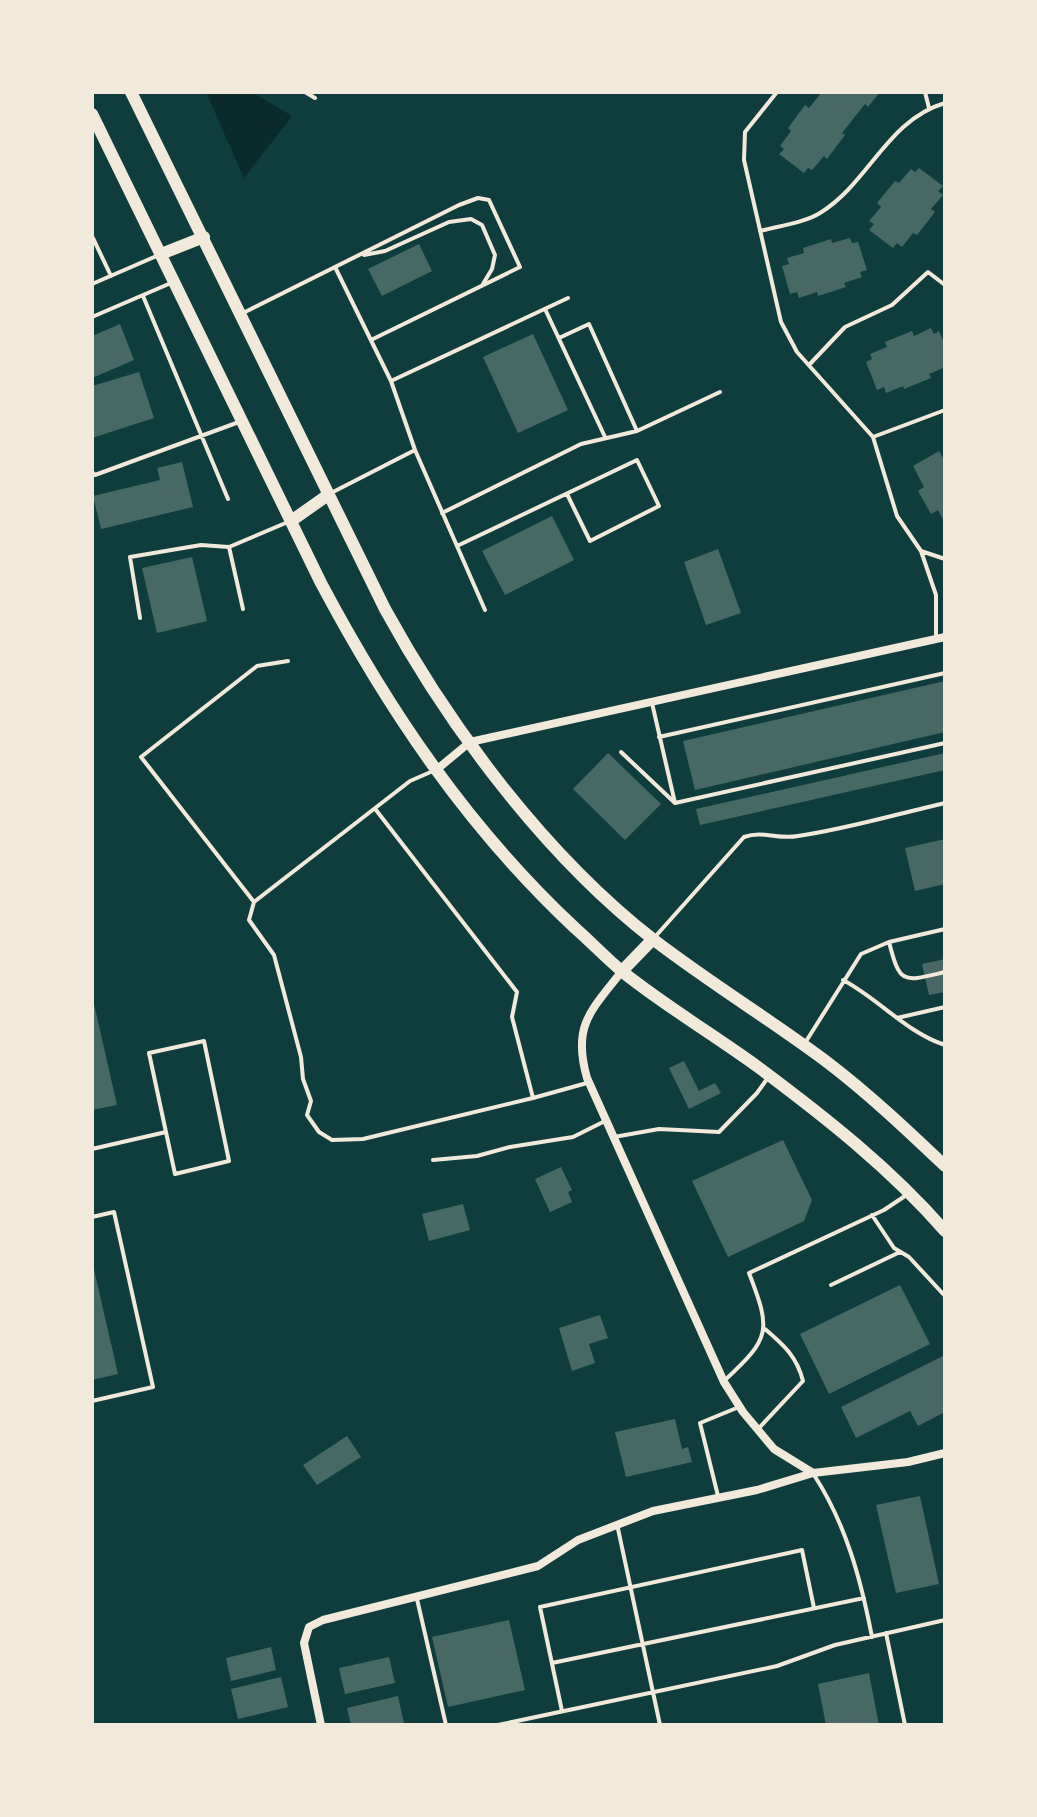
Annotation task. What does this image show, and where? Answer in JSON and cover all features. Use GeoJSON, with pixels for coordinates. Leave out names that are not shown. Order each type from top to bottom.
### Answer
{"type":"FeatureCollection","features":[{"type":"Feature","properties":{"kind":"main road"},"geometry":{"type":"LineString","coordinates":[[131,92],[328,495],[416,666],[470,742],[523,810],[586,878],[653,939],[803,1045],[882,1107],[943,1161]]}},
{"type":"Feature","properties":{"kind":"main road"},"geometry":{"type":"LineString","coordinates":[[92,114],[355,648],[435,771],[546,901],[622,971],[833,1124],[911,1192],[945,1231]]}},
{"type":"Feature","properties":{"kind":"main road"},"geometry":{"type":"LineString","coordinates":[[161,254],[204,237]]}},
{"type":"Feature","properties":{"kind":"main road"},"geometry":{"type":"LineString","coordinates":[[291,521],[328,495]]}},
{"type":"Feature","properties":{"kind":"main road"},"geometry":{"type":"LineString","coordinates":[[622,971],[653,939]]}},
{"type":"Feature","properties":{"kind":"street"},"geometry":{"type":"LineString","coordinates":[[435,771],[470,742],[941,638]]}},
{"type":"Feature","properties":{"kind":"street"},"geometry":{"type":"LineString","coordinates":[[622,971],[591,1011],[581,1033],[580,1055],[589,1083],[724,1382],[739,1407],[783,1457],[813,1473]]}},
{"type":"Feature","properties":{"kind":"street"},"geometry":{"type":"LineString","coordinates":[[321,1725],[304,1643],[309,1627],[323,1620],[538,1566],[578,1540],[653,1511],[813,1473],[908,1462],[945,1453]]}},
{"type":"Feature","properties":{"kind":"lane"},"geometry":{"type":"LineString","coordinates":[[305,92],[315,98]]}},
{"type":"Feature","properties":{"kind":"lane"},"geometry":{"type":"LineString","coordinates":[[777,92],[745,132],[744,160],[781,322],[797,352],[873,437],[897,516],[921,551],[936,595],[941,638]]}},
{"type":"Feature","properties":{"kind":"lane"},"geometry":{"type":"LineString","coordinates":[[925,92],[929,108]]}},
{"type":"Feature","properties":{"kind":"lane"},"geometry":{"type":"LineString","coordinates":[[760,231],[818,214],[852,186],[894,134],[929,108],[945,103]]}},
{"type":"Feature","properties":{"kind":"lane"},"geometry":{"type":"LineString","coordinates":[[241,314],[459,205],[478,198],[489,200],[520,267],[371,340]]}},
{"type":"Feature","properties":{"kind":"lane"},"geometry":{"type":"LineString","coordinates":[[358,256],[385,251],[449,222],[471,219],[482,225],[495,255],[492,269],[482,286]]}},
{"type":"Feature","properties":{"kind":"lane"},"geometry":{"type":"LineString","coordinates":[[92,236],[111,276]]}},
{"type":"Feature","properties":{"kind":"lane"},"geometry":{"type":"LineString","coordinates":[[92,284],[161,254]]}},
{"type":"Feature","properties":{"kind":"lane"},"geometry":{"type":"LineString","coordinates":[[335,267],[391,381],[415,450],[485,610]]}},
{"type":"Feature","properties":{"kind":"lane"},"geometry":{"type":"LineString","coordinates":[[809,365],[845,327],[892,305],[928,272],[945,285]]}},
{"type":"Feature","properties":{"kind":"lane"},"geometry":{"type":"LineString","coordinates":[[92,317],[174,282]]}},
{"type":"Feature","properties":{"kind":"lane"},"geometry":{"type":"LineString","coordinates":[[143,296],[228,499]]}},
{"type":"Feature","properties":{"kind":"lane"},"geometry":{"type":"LineString","coordinates":[[391,381],[568,298]]}},
{"type":"Feature","properties":{"kind":"lane"},"geometry":{"type":"LineString","coordinates":[[545,309],[605,437]]}},
{"type":"Feature","properties":{"kind":"lane"},"geometry":{"type":"LineString","coordinates":[[559,338],[589,324],[637,431]]}},
{"type":"Feature","properties":{"kind":"lane"},"geometry":{"type":"LineString","coordinates":[[442,513],[581,444],[637,431],[720,392]]}},
{"type":"Feature","properties":{"kind":"lane"},"geometry":{"type":"LineString","coordinates":[[873,437],[945,410]]}},
{"type":"Feature","properties":{"kind":"lane"},"geometry":{"type":"LineString","coordinates":[[92,472],[95,475],[242,420]]}},
{"type":"Feature","properties":{"kind":"lane"},"geometry":{"type":"LineString","coordinates":[[328,495],[415,450]]}},
{"type":"Feature","properties":{"kind":"lane"},"geometry":{"type":"LineString","coordinates":[[457,546],[637,460],[659,506],[590,541],[567,494]]}},
{"type":"Feature","properties":{"kind":"lane"},"geometry":{"type":"LineString","coordinates":[[140,618],[130,557],[201,545],[229,547],[291,521]]}},
{"type":"Feature","properties":{"kind":"lane"},"geometry":{"type":"LineString","coordinates":[[229,547],[243,609]]}},
{"type":"Feature","properties":{"kind":"lane"},"geometry":{"type":"LineString","coordinates":[[921,551],[945,559]]}},
{"type":"Feature","properties":{"kind":"lane"},"geometry":{"type":"LineString","coordinates":[[254,902],[141,757],[257,666],[288,661]]}},
{"type":"Feature","properties":{"kind":"lane"},"geometry":{"type":"LineString","coordinates":[[659,737],[945,673]]}},
{"type":"Feature","properties":{"kind":"lane"},"geometry":{"type":"LineString","coordinates":[[652,703],[675,803]]}},
{"type":"Feature","properties":{"kind":"lane"},"geometry":{"type":"LineString","coordinates":[[675,803],[945,743]]}},
{"type":"Feature","properties":{"kind":"lane"},"geometry":{"type":"LineString","coordinates":[[621,752],[675,803]]}},
{"type":"Feature","properties":{"kind":"lane"},"geometry":{"type":"LineString","coordinates":[[435,771],[410,781],[254,902],[249,920],[274,955],[311,1101],[307,1115],[319,1132],[332,1140],[363,1139],[589,1083]]}},
{"type":"Feature","properties":{"kind":"lane"},"geometry":{"type":"LineString","coordinates":[[653,939],[744,837],[765,832],[775,837],[801,836],[945,803]]}},
{"type":"Feature","properties":{"kind":"lane"},"geometry":{"type":"LineString","coordinates":[[376,810],[517,992],[512,1017],[533,1098]]}},
{"type":"Feature","properties":{"kind":"lane"},"geometry":{"type":"LineString","coordinates":[[803,1045],[861,954],[889,942],[945,929]]}},
{"type":"Feature","properties":{"kind":"lane"},"geometry":{"type":"LineString","coordinates":[[889,942],[896,969],[903,977],[914,979],[945,972]]}},
{"type":"Feature","properties":{"kind":"lane"},"geometry":{"type":"LineString","coordinates":[[843,980],[864,991],[930,1040],[945,1045]]}},
{"type":"Feature","properties":{"kind":"lane"},"geometry":{"type":"LineString","coordinates":[[897,1018],[945,1007]]}},
{"type":"Feature","properties":{"kind":"lane"},"geometry":{"type":"LineString","coordinates":[[204,1041],[229,1161],[175,1174],[166,1132],[149,1053],[204,1041]]}},
{"type":"Feature","properties":{"kind":"lane"},"geometry":{"type":"LineString","coordinates":[[614,1137],[659,1129],[719,1132],[769,1076]]}},
{"type":"Feature","properties":{"kind":"lane"},"geometry":{"type":"LineString","coordinates":[[433,1160],[477,1156],[510,1147],[573,1137],[606,1120]]}},
{"type":"Feature","properties":{"kind":"lane"},"geometry":{"type":"LineString","coordinates":[[92,1149],[166,1132]]}},
{"type":"Feature","properties":{"kind":"lane"},"geometry":{"type":"LineString","coordinates":[[724,1382],[759,1347],[764,1328],[762,1307],[749,1273],[872,1215],[911,1192]]}},
{"type":"Feature","properties":{"kind":"lane"},"geometry":{"type":"LineString","coordinates":[[92,1217],[114,1212],[153,1387],[92,1401]]}},
{"type":"Feature","properties":{"kind":"lane"},"geometry":{"type":"LineString","coordinates":[[872,1215],[894,1248],[945,1296]]}},
{"type":"Feature","properties":{"kind":"lane"},"geometry":{"type":"LineString","coordinates":[[831,1285],[900,1252]]}},
{"type":"Feature","properties":{"kind":"lane"},"geometry":{"type":"LineString","coordinates":[[758,1430],[803,1381],[800,1368],[789,1349],[764,1328]]}},
{"type":"Feature","properties":{"kind":"lane"},"geometry":{"type":"LineString","coordinates":[[718,1497],[700,1423],[739,1407]]}},
{"type":"Feature","properties":{"kind":"lane"},"geometry":{"type":"LineString","coordinates":[[813,1473],[830,1499],[859,1572],[872,1637]]}},
{"type":"Feature","properties":{"kind":"lane"},"geometry":{"type":"LineString","coordinates":[[617,1523],[660,1725]]}},
{"type":"Feature","properties":{"kind":"lane"},"geometry":{"type":"LineString","coordinates":[[562,1712],[540,1607],[802,1550],[814,1608]]}},
{"type":"Feature","properties":{"kind":"lane"},"geometry":{"type":"LineString","coordinates":[[416,1596],[446,1725]]}},
{"type":"Feature","properties":{"kind":"lane"},"geometry":{"type":"LineString","coordinates":[[552,1663],[864,1598]]}},
{"type":"Feature","properties":{"kind":"lane"},"geometry":{"type":"LineString","coordinates":[[498,1725],[777,1666],[835,1645],[945,1620]]}},
{"type":"Feature","properties":{"kind":"lane"},"geometry":{"type":"LineString","coordinates":[[886,1633],[905,1725]]}},
{"type":"Feature","properties":{"kind":"water"},"geometry":{"type":"Polygon","coordinates":[[[206,92],[252,92],[292,116],[244,178],[206,92]]]}},
{"type":"Feature","properties":{"kind":"building"},"geometry":{"type":"Polygon","coordinates":[[[822,92],[880,92],[868,107],[865,104],[842,133],[845,135],[827,159],[824,156],[812,170],[808,168],[804,173],[779,154],[784,149],[780,146],[791,131],[788,128],[805,105],[809,108],[822,92]]]}},
{"type":"Feature","properties":{"kind":"building"},"geometry":{"type":"Polygon","coordinates":[[[919,168],[943,186],[938,191],[943,195],[931,209],[935,212],[917,235],[913,233],[902,247],[897,243],[893,248],[869,230],[874,224],[869,221],[881,207],[877,203],[895,181],[899,183],[911,169],[915,172],[919,168]]]}},
{"type":"Feature","properties":{"kind":"building"},"geometry":{"type":"Polygon","coordinates":[[[850,238],[852,243],[858,242],[867,270],[860,272],[862,277],[844,283],[846,287],[818,296],[817,292],[799,298],[797,292],[790,294],[782,266],[789,264],[787,258],[804,253],[803,248],[831,239],[832,243],[850,238]]]}},
{"type":"Feature","properties":{"kind":"building"},"geometry":{"type":"Polygon","coordinates":[[[419,244],[432,271],[382,296],[368,269],[419,244]]]}},
{"type":"Feature","properties":{"kind":"building"},"geometry":{"type":"Polygon","coordinates":[[[120,324],[134,360],[92,378],[92,336],[120,324]]]}},
{"type":"Feature","properties":{"kind":"building"},"geometry":{"type":"Polygon","coordinates":[[[931,328],[934,334],[939,331],[945,345],[945,367],[929,374],[931,378],[904,389],[903,386],[886,393],[884,387],[877,390],[866,362],[872,359],[870,354],[887,347],[885,342],[912,331],[914,336],[931,328]]]}},
{"type":"Feature","properties":{"kind":"building"},"geometry":{"type":"Polygon","coordinates":[[[533,334],[568,410],[518,433],[483,357],[533,334]]]}},
{"type":"Feature","properties":{"kind":"building"},"geometry":{"type":"Polygon","coordinates":[[[139,372],[154,418],[92,438],[92,386],[139,372]]]}},
{"type":"Feature","properties":{"kind":"building"},"geometry":{"type":"Polygon","coordinates":[[[939,451],[945,462],[945,523],[938,510],[931,514],[918,491],[924,487],[913,466],[939,451]]]}},
{"type":"Feature","properties":{"kind":"building"},"geometry":{"type":"Polygon","coordinates":[[[182,462],[193,507],[101,529],[93,496],[160,480],[157,468],[182,462]]]}},
{"type":"Feature","properties":{"kind":"building"},"geometry":{"type":"Polygon","coordinates":[[[552,516],[574,560],[505,595],[482,551],[552,516]]]}},
{"type":"Feature","properties":{"kind":"building"},"geometry":{"type":"Polygon","coordinates":[[[718,549],[741,613],[706,625],[684,562],[718,549]]]}},
{"type":"Feature","properties":{"kind":"building"},"geometry":{"type":"Polygon","coordinates":[[[192,557],[207,621],[157,633],[142,568],[192,557]]]}},
{"type":"Feature","properties":{"kind":"building"},"geometry":{"type":"Polygon","coordinates":[[[945,681],[945,732],[695,790],[683,741],[945,681]]]}},
{"type":"Feature","properties":{"kind":"building"},"geometry":{"type":"Polygon","coordinates":[[[608,753],[661,804],[625,840],[573,789],[608,753]]]}},
{"type":"Feature","properties":{"kind":"building"},"geometry":{"type":"Polygon","coordinates":[[[945,753],[945,770],[700,825],[696,809],[945,753]]]}},
{"type":"Feature","properties":{"kind":"building"},"geometry":{"type":"Polygon","coordinates":[[[945,839],[945,884],[915,891],[905,848],[945,839]]]}},
{"type":"Feature","properties":{"kind":"building"},"geometry":{"type":"Polygon","coordinates":[[[945,959],[945,992],[929,995],[922,964],[945,959]]]}},
{"type":"Feature","properties":{"kind":"building"},"geometry":{"type":"Polygon","coordinates":[[[92,995],[117,1105],[92,1110],[92,995]]]}},
{"type":"Feature","properties":{"kind":"building"},"geometry":{"type":"Polygon","coordinates":[[[684,1061],[699,1091],[715,1083],[721,1093],[689,1109],[669,1068],[684,1061]]]}},
{"type":"Feature","properties":{"kind":"building"},"geometry":{"type":"Polygon","coordinates":[[[783,1140],[812,1200],[804,1221],[728,1257],[692,1181],[783,1140]]]}},
{"type":"Feature","properties":{"kind":"building"},"geometry":{"type":"Polygon","coordinates":[[[561,1167],[572,1190],[568,1192],[572,1202],[550,1212],[535,1179],[561,1167]]]}},
{"type":"Feature","properties":{"kind":"building"},"geometry":{"type":"Polygon","coordinates":[[[463,1204],[470,1230],[429,1241],[422,1214],[463,1204]]]}},
{"type":"Feature","properties":{"kind":"building"},"geometry":{"type":"Polygon","coordinates":[[[92,1266],[118,1374],[92,1380],[92,1266]]]}},
{"type":"Feature","properties":{"kind":"building"},"geometry":{"type":"Polygon","coordinates":[[[900,1285],[930,1344],[829,1394],[800,1334],[900,1285]]]}},
{"type":"Feature","properties":{"kind":"building"},"geometry":{"type":"Polygon","coordinates":[[[600,1315],[608,1338],[589,1344],[595,1363],[572,1371],[559,1328],[600,1315]]]}},
{"type":"Feature","properties":{"kind":"building"},"geometry":{"type":"Polygon","coordinates":[[[945,1355],[945,1412],[918,1426],[910,1411],[856,1438],[841,1407],[945,1355]]]}},
{"type":"Feature","properties":{"kind":"building"},"geometry":{"type":"Polygon","coordinates":[[[675,1419],[682,1449],[688,1447],[692,1462],[626,1477],[615,1432],[675,1419]]]}},
{"type":"Feature","properties":{"kind":"building"},"geometry":{"type":"Polygon","coordinates":[[[347,1436],[361,1457],[317,1485],[303,1465],[347,1436]]]}},
{"type":"Feature","properties":{"kind":"building"},"geometry":{"type":"Polygon","coordinates":[[[920,1496],[939,1584],[896,1593],[876,1505],[920,1496]]]}},
{"type":"Feature","properties":{"kind":"building"},"geometry":{"type":"Polygon","coordinates":[[[509,1620],[525,1690],[448,1707],[432,1637],[509,1620]]]}},
{"type":"Feature","properties":{"kind":"building"},"geometry":{"type":"Polygon","coordinates":[[[271,1647],[276,1670],[231,1681],[226,1658],[271,1647]]]}},
{"type":"Feature","properties":{"kind":"building"},"geometry":{"type":"Polygon","coordinates":[[[389,1657],[395,1683],[345,1694],[339,1668],[389,1657]]]}},
{"type":"Feature","properties":{"kind":"building"},"geometry":{"type":"Polygon","coordinates":[[[869,1673],[879,1725],[826,1725],[818,1684],[869,1673]]]}},
{"type":"Feature","properties":{"kind":"building"},"geometry":{"type":"Polygon","coordinates":[[[281,1677],[288,1707],[238,1719],[231,1689],[281,1677]]]}},
{"type":"Feature","properties":{"kind":"building"},"geometry":{"type":"Polygon","coordinates":[[[398,1696],[404,1723],[351,1725],[347,1708],[398,1696]]]}}]}
